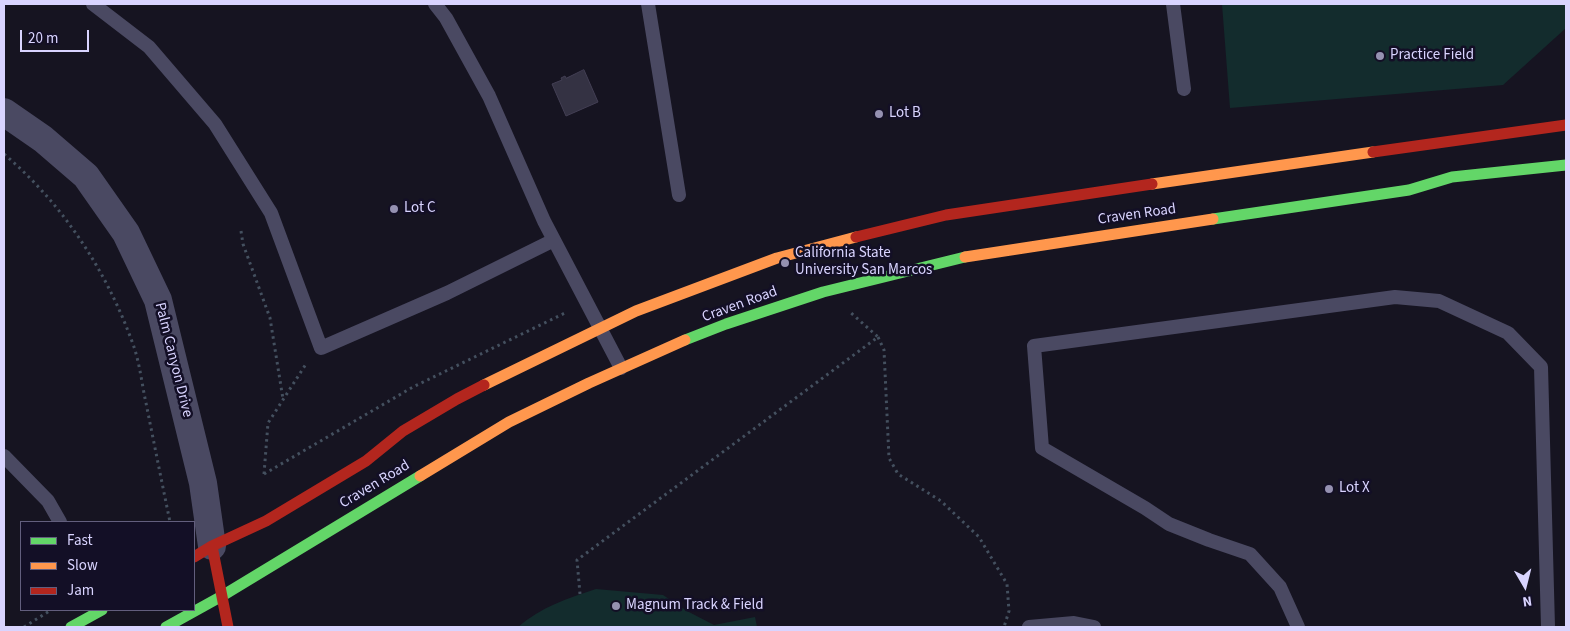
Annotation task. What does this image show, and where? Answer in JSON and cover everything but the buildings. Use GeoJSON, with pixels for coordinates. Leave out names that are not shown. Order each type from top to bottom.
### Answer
{"type":"FeatureCollection","features":[{"type":"Feature","properties":{"kind":"main road","name":"Craven Road"},"geometry":{"type":"LineString","coordinates":[[203,552],[266,521],[366,461],[403,431],[457,398],[599,328],[777,258],[946,215],[1298,162],[1566,125]]}},
{"type":"Feature","properties":{"kind":"main road","name":"Craven Road"},"geometry":{"type":"LineString","coordinates":[[195,611],[510,422],[621,368],[726,324],[815,295],[977,254],[1410,190],[1452,177],[1566,165]]}},
{"type":"Feature","properties":{"kind":"main road"},"geometry":{"type":"LineString","coordinates":[[203,552],[222,596],[228,627]]}},
{"type":"Feature","properties":{"kind":"main road"},"geometry":{"type":"LineString","coordinates":[[72,627],[100,611]]}},
{"type":"Feature","properties":{"kind":"main road","name":"Craven Road"},"geometry":{"type":"LineString","coordinates":[[166,627],[195,611]]}},
{"type":"Feature","properties":{"kind":"street","name":"Palm Canyon Drive"},"geometry":{"type":"LineString","coordinates":[[4,112],[43,139],[86,176],[126,233],[158,300],[203,483],[203,552]]}},
{"type":"Feature","properties":{"kind":"lane"},"geometry":{"type":"LineString","coordinates":[[93,4],[149,47],[215,124],[271,213],[321,348],[447,293],[554,240]]}},
{"type":"Feature","properties":{"kind":"lane"},"geometry":{"type":"LineString","coordinates":[[436,4],[446,18],[489,96],[554,240],[621,368]]}},
{"type":"Feature","properties":{"kind":"lane"},"geometry":{"type":"LineString","coordinates":[[648,4],[679,195]]}},
{"type":"Feature","properties":{"kind":"lane"},"geometry":{"type":"LineString","coordinates":[[1173,4],[1184,89]]}},
{"type":"Feature","properties":{"kind":"lane"},"geometry":{"type":"LineString","coordinates":[[1298,627],[1280,587],[1250,554],[1169,524],[1042,448],[1034,346],[1395,296],[1439,301],[1508,333],[1541,367],[1548,627]]}},
{"type":"Feature","properties":{"kind":"lane"},"geometry":{"type":"LineString","coordinates":[[4,456],[48,501],[59,521]]}},
{"type":"Feature","properties":{"kind":"lane"},"geometry":{"type":"LineString","coordinates":[[1029,627],[1074,623],[1094,627]]}},
{"type":"Feature","properties":{"kind":"path"},"geometry":{"type":"LineString","coordinates":[[4,154],[51,200],[81,240],[113,298],[134,349],[170,521]]}},
{"type":"Feature","properties":{"kind":"path"},"geometry":{"type":"LineString","coordinates":[[241,231],[243,244],[270,318],[283,399]]}},
{"type":"Feature","properties":{"kind":"path"},"geometry":{"type":"LineString","coordinates":[[844,306],[878,337],[884,350],[889,458],[898,474],[941,501],[978,537],[1007,584],[1009,611],[1004,627]]}},
{"type":"Feature","properties":{"kind":"path"},"geometry":{"type":"LineString","coordinates":[[306,364],[268,423],[264,474],[414,387],[567,312]]}},
{"type":"Feature","properties":{"kind":"path"},"geometry":{"type":"LineString","coordinates":[[580,594],[577,560],[878,337]]}},
{"type":"Feature","properties":{"kind":"path"},"geometry":{"type":"LineString","coordinates":[[24,627],[49,611]]}},
{"type":"Feature","properties":{"kind":"green space","name":"Practice Field"},"geometry":{"type":"Polygon","coordinates":[[[1222,4],[1566,4],[1566,28],[1503,85],[1230,108],[1222,4]]]}},
{"type":"Feature","properties":{"kind":"green space","name":"Magnum Track & Field"},"geometry":{"type":"Polygon","coordinates":[[[596,589],[663,595],[687,611],[714,625],[755,617],[757,627],[518,627],[545,609],[596,589]]]}},
{"type":"Feature","properties":{"kind":"traffic: fast"},"geometry":{"type":"LineString","coordinates":[[1213,219],[1409,190],[1452,177],[1566,165]]}},
{"type":"Feature","properties":{"kind":"traffic: fast"},"geometry":{"type":"LineString","coordinates":[[685,340],[726,324],[823,292],[965,257]]}},
{"type":"Feature","properties":{"kind":"traffic: fast"},"geometry":{"type":"LineString","coordinates":[[195,611],[420,476]]}},
{"type":"Feature","properties":{"kind":"traffic: fast"},"geometry":{"type":"LineString","coordinates":[[71,627],[100,611]]}},
{"type":"Feature","properties":{"kind":"traffic: fast"},"geometry":{"type":"LineString","coordinates":[[166,627],[195,611]]}},
{"type":"Feature","properties":{"kind":"traffic: slow"},"geometry":{"type":"LineString","coordinates":[[1152,184],[1373,152]]}},
{"type":"Feature","properties":{"kind":"traffic: slow"},"geometry":{"type":"LineString","coordinates":[[965,257],[1213,219]]}},
{"type":"Feature","properties":{"kind":"traffic: slow"},"geometry":{"type":"LineString","coordinates":[[484,385],[636,311],[777,258],[856,237]]}},
{"type":"Feature","properties":{"kind":"traffic: slow"},"geometry":{"type":"LineString","coordinates":[[420,476],[509,422],[589,383],[685,340]]}},
{"type":"Feature","properties":{"kind":"traffic: jam"},"geometry":{"type":"LineString","coordinates":[[1373,152],[1566,125]]}},
{"type":"Feature","properties":{"kind":"traffic: jam"},"geometry":{"type":"LineString","coordinates":[[856,237],[946,215],[1152,184]]}},
{"type":"Feature","properties":{"kind":"traffic: jam"},"geometry":{"type":"LineString","coordinates":[[195,556],[212,546],[266,521],[366,461],[403,431],[484,385]]}},
{"type":"Feature","properties":{"kind":"traffic: jam"},"geometry":{"type":"LineString","coordinates":[[212,546],[228,627]]}},
{"type":"Feature","properties":{"kind":"place","name":"Practice Field"},"geometry":{"type":"Point","coordinates":[1380,56]}},
{"type":"Feature","properties":{"kind":"place","name":"Lot B"},"geometry":{"type":"Point","coordinates":[879,114]}},
{"type":"Feature","properties":{"kind":"place","name":"Lot C"},"geometry":{"type":"Point","coordinates":[394,209]}},
{"type":"Feature","properties":{"kind":"place","name":"California State University San Marcos"},"geometry":{"type":"Point","coordinates":[785,263]}},
{"type":"Feature","properties":{"kind":"place","name":"Lot X"},"geometry":{"type":"Point","coordinates":[1329,489]}},
{"type":"Feature","properties":{"kind":"place","name":"Magnum Track & Field"},"geometry":{"type":"Point","coordinates":[616,606]}}]}
